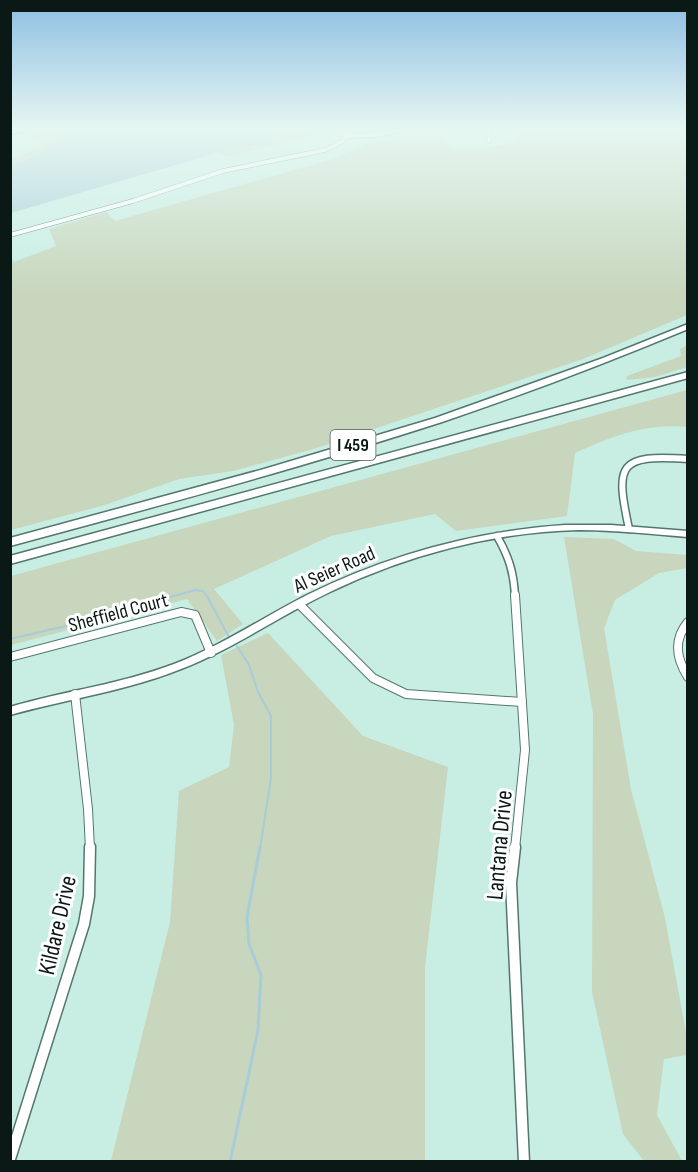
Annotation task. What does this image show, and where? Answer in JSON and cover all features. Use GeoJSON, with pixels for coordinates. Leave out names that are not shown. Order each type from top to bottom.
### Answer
{"type":"FeatureCollection","features":[{"type":"Feature","properties":{"kind":"highway","name":"I 459"},"geometry":{"type":"LineString","coordinates":[[10,542],[193,493],[359,443],[547,381],[687,326]]}},
{"type":"Feature","properties":{"kind":"highway","name":"I 459"},"geometry":{"type":"LineString","coordinates":[[10,560],[687,375]]}},
{"type":"Feature","properties":{"kind":"street"},"geometry":{"type":"LineString","coordinates":[[10,235],[123,204],[186,184]]}},
{"type":"Feature","properties":{"kind":"street"},"geometry":{"type":"LineString","coordinates":[[629,530],[621,482],[624,471],[634,463],[646,458],[687,459]]}},
{"type":"Feature","properties":{"kind":"street","name":"Al Seier Road"},"geometry":{"type":"LineString","coordinates":[[10,711],[151,676],[212,653],[329,588],[381,567],[445,548],[497,536],[565,528],[687,534]]}},
{"type":"Feature","properties":{"kind":"street","name":"Lantana Drive"},"geometry":{"type":"LineString","coordinates":[[497,536],[509,557],[514,575],[522,702],[524,778],[511,883],[524,1161]]}},
{"type":"Feature","properties":{"kind":"street"},"geometry":{"type":"LineString","coordinates":[[299,604],[373,678],[406,694],[522,702]]}},
{"type":"Feature","properties":{"kind":"street","name":"Sheffield Court"},"geometry":{"type":"LineString","coordinates":[[10,657],[180,612],[195,615],[212,653]]}},
{"type":"Feature","properties":{"kind":"street"},"geometry":{"type":"LineString","coordinates":[[687,622],[682,628],[677,644],[680,665],[687,677]]}},
{"type":"Feature","properties":{"kind":"street","name":"Kildare Drive"},"geometry":{"type":"LineString","coordinates":[[10,1160],[84,924],[90,896],[91,850],[75,694]]}},
{"type":"Feature","properties":{"kind":"green space"},"geometry":{"type":"Polygon","coordinates":[[[246,184],[687,184],[687,315],[583,359],[317,448],[233,471],[179,479],[105,505],[11,530],[11,258],[14,262],[56,246],[49,229],[106,212],[115,221],[246,184]]]}},
{"type":"Feature","properties":{"kind":"green space"},"geometry":{"type":"Polygon","coordinates":[[[687,345],[687,367],[655,377],[626,380],[627,376],[681,356],[680,349],[687,345]]]}},
{"type":"Feature","properties":{"kind":"green space"},"geometry":{"type":"Polygon","coordinates":[[[687,390],[687,427],[657,427],[630,432],[575,453],[567,516],[456,531],[435,514],[331,536],[214,589],[243,624],[217,641],[187,599],[11,645],[11,576],[687,390]]]}},
{"type":"Feature","properties":{"kind":"green space"},"geometry":{"type":"Polygon","coordinates":[[[564,537],[614,539],[636,551],[687,555],[687,568],[659,573],[615,600],[604,628],[631,789],[665,918],[687,1038],[687,1055],[664,1059],[657,1115],[682,1161],[644,1161],[623,1134],[592,992],[593,714],[564,537]]]}},
{"type":"Feature","properties":{"kind":"green space"},"geometry":{"type":"Polygon","coordinates":[[[268,633],[363,736],[448,767],[425,967],[425,1161],[111,1161],[170,922],[179,791],[229,767],[234,725],[221,655],[268,633]]]}},
{"type":"Feature","properties":{"kind":"water"},"geometry":{"type":"Polygon","coordinates":[[[11,184],[111,184],[11,213],[11,184]]]}},
{"type":"Feature","properties":{"kind":"waterway"},"geometry":{"type":"LineString","coordinates":[[10,639],[87,621],[195,590],[203,591],[207,596],[230,639]]}},
{"type":"Feature","properties":{"kind":"waterway"},"geometry":{"type":"LineString","coordinates":[[237,646],[249,665],[258,692],[271,716],[271,778],[260,849]]}},
{"type":"Feature","properties":{"kind":"waterway"},"geometry":{"type":"LineString","coordinates":[[230,1162],[258,1030],[261,975],[249,944],[247,917],[260,847]]}}]}
